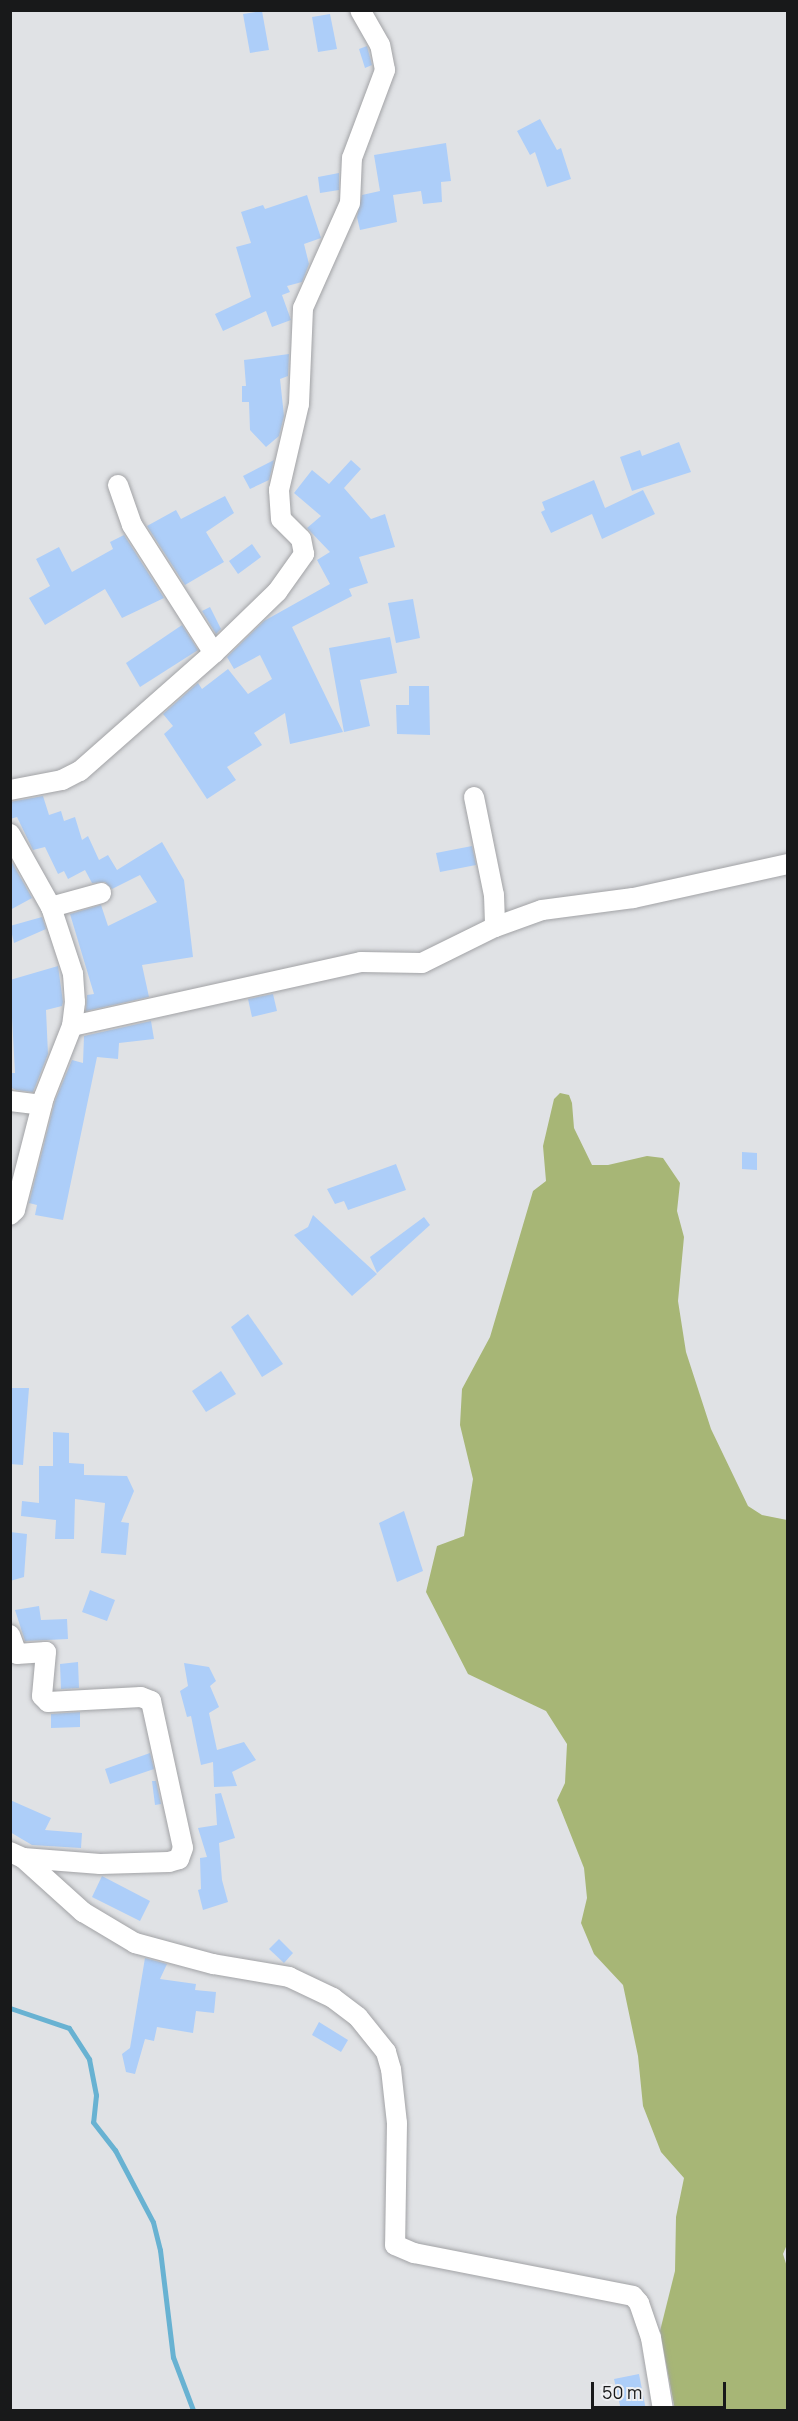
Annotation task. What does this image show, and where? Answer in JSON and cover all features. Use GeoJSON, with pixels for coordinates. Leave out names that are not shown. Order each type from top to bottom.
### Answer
{"type":"FeatureCollection","features":[{"type":"Feature","properties":{"kind":"street"},"geometry":{"type":"LineString","coordinates":[[10,790],[62,780],[80,771],[214,653],[277,592],[304,554],[301,539],[280,519],[278,498],[299,404],[303,308],[350,203],[352,158],[385,70],[385,56],[360,10]]}},
{"type":"Feature","properties":{"kind":"street"},"geometry":{"type":"LineString","coordinates":[[118,485],[132,525],[214,653]]}},
{"type":"Feature","properties":{"kind":"street"},"geometry":{"type":"LineString","coordinates":[[474,798],[494,895],[495,927]]}},
{"type":"Feature","properties":{"kind":"street"},"geometry":{"type":"LineString","coordinates":[[10,834],[51,907],[73,974],[72,1026],[42,1105],[15,1210],[10,1215]]}},
{"type":"Feature","properties":{"kind":"street"},"geometry":{"type":"LineString","coordinates":[[72,1026],[362,962],[422,963],[495,927],[542,910],[633,898],[788,864]]}},
{"type":"Feature","properties":{"kind":"street"},"geometry":{"type":"LineString","coordinates":[[51,907],[101,893]]}},
{"type":"Feature","properties":{"kind":"street"},"geometry":{"type":"LineString","coordinates":[[10,1101],[42,1105]]}},
{"type":"Feature","properties":{"kind":"street"},"geometry":{"type":"LineString","coordinates":[[10,1635],[17,1654],[46,1652],[42,1696],[48,1702],[141,1697],[151,1701],[183,1848],[179,1859],[169,1862],[100,1864],[17,1855]]}},
{"type":"Feature","properties":{"kind":"street"},"geometry":{"type":"LineString","coordinates":[[17,1855],[83,1912],[135,1943],[213,1964],[289,1977],[333,1998],[358,2017],[386,2052],[391,2068],[397,2123],[395,2245],[414,2253],[633,2296],[651,2338],[663,2410]]}},
{"type":"Feature","properties":{"kind":"green space"},"geometry":{"type":"Polygon","coordinates":[[[560,1093],[569,1095],[574,1128],[592,1165],[608,1165],[647,1156],[663,1158],[680,1183],[677,1211],[684,1237],[678,1301],[686,1352],[711,1429],[748,1506],[762,1515],[787,1520],[788,2242],[783,2254],[788,2270],[787,2410],[675,2410],[660,2331],[675,2271],[676,2217],[684,2178],[661,2152],[643,2106],[638,2056],[623,1985],[594,1954],[581,1923],[587,1898],[584,1868],[557,1800],[565,1783],[567,1744],[546,1711],[468,1674],[426,1592],[437,1546],[464,1536],[473,1479],[460,1425],[462,1389],[490,1337],[533,1191],[546,1181],[543,1146],[554,1099],[560,1093]]]}},
{"type":"Feature","properties":{"kind":"building"},"geometry":{"type":"Polygon","coordinates":[[[262,11],[269,50],[250,53],[243,14],[262,11]]]}},
{"type":"Feature","properties":{"kind":"building"},"geometry":{"type":"Polygon","coordinates":[[[330,14],[337,49],[318,52],[312,17],[330,14]]]}},
{"type":"Feature","properties":{"kind":"building"},"geometry":{"type":"Polygon","coordinates":[[[367,46],[372,65],[365,68],[359,49],[367,46]]]}},
{"type":"Feature","properties":{"kind":"building"},"geometry":{"type":"Polygon","coordinates":[[[540,119],[557,150],[561,148],[571,179],[547,187],[535,152],[530,155],[517,131],[540,119]]]}},
{"type":"Feature","properties":{"kind":"building"},"geometry":{"type":"Polygon","coordinates":[[[446,143],[451,181],[441,182],[442,202],[423,204],[421,191],[393,195],[397,222],[360,230],[357,217],[362,195],[380,191],[374,155],[446,143]]]}},
{"type":"Feature","properties":{"kind":"building"},"geometry":{"type":"Polygon","coordinates":[[[339,173],[339,190],[320,193],[318,177],[339,173]]]}},
{"type":"Feature","properties":{"kind":"building"},"geometry":{"type":"Polygon","coordinates":[[[307,195],[321,238],[304,244],[309,264],[302,282],[287,286],[290,292],[282,295],[291,320],[272,327],[266,311],[223,331],[215,314],[251,297],[236,247],[251,243],[241,212],[263,205],[265,209],[307,195]]]}},
{"type":"Feature","properties":{"kind":"building"},"geometry":{"type":"Polygon","coordinates":[[[289,354],[288,376],[280,379],[284,416],[279,436],[266,447],[250,430],[249,402],[242,402],[242,386],[246,386],[244,360],[289,354]]]}},
{"type":"Feature","properties":{"kind":"building"},"geometry":{"type":"Polygon","coordinates":[[[679,442],[691,472],[632,491],[620,457],[640,450],[642,456],[679,442]]]}},
{"type":"Feature","properties":{"kind":"building"},"geometry":{"type":"Polygon","coordinates":[[[274,460],[269,480],[250,489],[243,476],[274,460]]]}},
{"type":"Feature","properties":{"kind":"building"},"geometry":{"type":"Polygon","coordinates":[[[351,460],[361,469],[344,488],[371,519],[385,514],[395,547],[359,557],[368,583],[349,589],[352,596],[292,627],[343,732],[290,744],[285,713],[254,733],[262,745],[227,767],[236,780],[207,799],[164,734],[173,726],[163,714],[198,683],[202,689],[228,669],[248,694],[272,679],[260,655],[234,669],[227,657],[264,621],[330,584],[317,560],[330,552],[307,528],[321,516],[294,493],[312,470],[329,484],[351,460]]]}},
{"type":"Feature","properties":{"kind":"building"},"geometry":{"type":"Polygon","coordinates":[[[594,480],[605,508],[643,490],[655,514],[602,539],[592,514],[551,533],[541,512],[545,510],[542,502],[594,480]]]}},
{"type":"Feature","properties":{"kind":"building"},"geometry":{"type":"Polygon","coordinates":[[[225,496],[234,513],[206,532],[224,562],[185,585],[147,526],[176,510],[181,519],[225,496]]]}},
{"type":"Feature","properties":{"kind":"building"},"geometry":{"type":"Polygon","coordinates":[[[124,535],[164,598],[122,618],[105,589],[45,625],[29,598],[50,586],[36,559],[59,547],[72,572],[113,549],[110,542],[124,535]]]}},
{"type":"Feature","properties":{"kind":"building"},"geometry":{"type":"Polygon","coordinates":[[[252,544],[261,557],[238,574],[229,561],[252,544]]]}},
{"type":"Feature","properties":{"kind":"building"},"geometry":{"type":"Polygon","coordinates":[[[413,599],[420,638],[396,643],[388,603],[413,599]]]}},
{"type":"Feature","properties":{"kind":"building"},"geometry":{"type":"Polygon","coordinates":[[[210,607],[221,629],[216,634],[202,611],[210,607]]]}},
{"type":"Feature","properties":{"kind":"building"},"geometry":{"type":"Polygon","coordinates":[[[182,625],[198,650],[140,687],[126,663],[182,625]]]}},
{"type":"Feature","properties":{"kind":"building"},"geometry":{"type":"Polygon","coordinates":[[[390,637],[397,673],[360,680],[370,726],[344,732],[329,648],[390,637]]]}},
{"type":"Feature","properties":{"kind":"building"},"geometry":{"type":"Polygon","coordinates":[[[409,686],[429,686],[430,735],[397,734],[396,705],[409,705],[409,686]]]}},
{"type":"Feature","properties":{"kind":"building"},"geometry":{"type":"Polygon","coordinates":[[[43,796],[49,815],[61,811],[64,821],[75,817],[82,840],[88,836],[99,860],[108,855],[117,870],[162,842],[184,880],[193,957],[142,965],[149,997],[86,1011],[87,995],[94,994],[70,914],[101,905],[108,926],[157,902],[140,875],[112,889],[105,882],[92,883],[85,870],[68,879],[64,871],[58,874],[45,847],[33,850],[17,817],[10,819],[10,802],[43,796]]]}},
{"type":"Feature","properties":{"kind":"building"},"geometry":{"type":"Polygon","coordinates":[[[472,846],[476,865],[440,872],[436,853],[472,846]]]}},
{"type":"Feature","properties":{"kind":"building"},"geometry":{"type":"Polygon","coordinates":[[[10,859],[32,898],[10,910],[10,859]]]}},
{"type":"Feature","properties":{"kind":"building"},"geometry":{"type":"Polygon","coordinates":[[[42,917],[46,929],[14,943],[10,926],[42,917]]]}},
{"type":"Feature","properties":{"kind":"building"},"geometry":{"type":"Polygon","coordinates":[[[58,966],[63,1002],[62,1006],[46,1010],[48,1054],[33,1092],[16,1090],[10,1087],[10,1073],[15,1073],[10,980],[58,966]]]}},
{"type":"Feature","properties":{"kind":"building"},"geometry":{"type":"Polygon","coordinates":[[[273,994],[277,1011],[252,1017],[248,999],[273,994]]]}},
{"type":"Feature","properties":{"kind":"building"},"geometry":{"type":"Polygon","coordinates":[[[151,1021],[154,1039],[119,1043],[118,1059],[97,1057],[63,1220],[35,1215],[37,1205],[29,1203],[55,1101],[72,1060],[83,1063],[84,1036],[151,1021]]]}},
{"type":"Feature","properties":{"kind":"building"},"geometry":{"type":"Polygon","coordinates":[[[742,1152],[757,1153],[757,1170],[742,1169],[742,1152]]]}},
{"type":"Feature","properties":{"kind":"building"},"geometry":{"type":"Polygon","coordinates":[[[396,1164],[406,1190],[348,1210],[344,1201],[335,1204],[327,1189],[396,1164]]]}},
{"type":"Feature","properties":{"kind":"building"},"geometry":{"type":"Polygon","coordinates":[[[313,1215],[377,1274],[352,1296],[294,1235],[308,1227],[313,1215]]]}},
{"type":"Feature","properties":{"kind":"building"},"geometry":{"type":"Polygon","coordinates":[[[424,1217],[430,1225],[377,1273],[370,1257],[424,1217]]]}},
{"type":"Feature","properties":{"kind":"building"},"geometry":{"type":"Polygon","coordinates":[[[248,1314],[283,1364],[262,1377],[231,1327],[248,1314]]]}},
{"type":"Feature","properties":{"kind":"building"},"geometry":{"type":"Polygon","coordinates":[[[221,1371],[236,1394],[206,1412],[192,1391],[221,1371]]]}},
{"type":"Feature","properties":{"kind":"building"},"geometry":{"type":"Polygon","coordinates":[[[10,1388],[29,1388],[23,1465],[10,1464],[10,1388]]]}},
{"type":"Feature","properties":{"kind":"building"},"geometry":{"type":"Polygon","coordinates":[[[53,1432],[69,1433],[69,1463],[84,1464],[84,1475],[127,1476],[134,1491],[121,1522],[129,1523],[126,1555],[101,1553],[105,1503],[75,1499],[74,1539],[55,1539],[56,1520],[21,1516],[22,1501],[39,1503],[39,1466],[53,1466],[53,1432]]]}},
{"type":"Feature","properties":{"kind":"building"},"geometry":{"type":"Polygon","coordinates":[[[404,1511],[423,1571],[397,1582],[379,1523],[404,1511]]]}},
{"type":"Feature","properties":{"kind":"building"},"geometry":{"type":"Polygon","coordinates":[[[10,1532],[27,1534],[24,1577],[10,1581],[10,1532]]]}},
{"type":"Feature","properties":{"kind":"building"},"geometry":{"type":"Polygon","coordinates":[[[90,1590],[115,1600],[107,1621],[82,1612],[90,1590]]]}},
{"type":"Feature","properties":{"kind":"building"},"geometry":{"type":"Polygon","coordinates":[[[39,1606],[41,1620],[67,1619],[68,1639],[25,1641],[15,1610],[39,1606]]]}},
{"type":"Feature","properties":{"kind":"building"},"geometry":{"type":"Polygon","coordinates":[[[78,1662],[79,1688],[61,1689],[60,1664],[78,1662]]]}},
{"type":"Feature","properties":{"kind":"building"},"geometry":{"type":"Polygon","coordinates":[[[184,1663],[209,1667],[216,1681],[210,1686],[219,1707],[209,1713],[217,1750],[244,1742],[256,1760],[232,1772],[237,1786],[214,1787],[213,1762],[201,1765],[191,1716],[187,1717],[180,1691],[188,1686],[184,1663]]]}},
{"type":"Feature","properties":{"kind":"building"},"geometry":{"type":"Polygon","coordinates":[[[80,1712],[80,1727],[51,1728],[51,1714],[80,1712]]]}},
{"type":"Feature","properties":{"kind":"building"},"geometry":{"type":"Polygon","coordinates":[[[150,1753],[154,1769],[110,1784],[105,1769],[150,1753]]]}},
{"type":"Feature","properties":{"kind":"building"},"geometry":{"type":"Polygon","coordinates":[[[152,1781],[156,1781],[161,1804],[155,1805],[152,1781]]]}},
{"type":"Feature","properties":{"kind":"building"},"geometry":{"type":"Polygon","coordinates":[[[221,1793],[235,1838],[219,1843],[222,1880],[228,1902],[203,1910],[198,1890],[201,1889],[200,1858],[207,1857],[198,1828],[217,1825],[215,1794],[221,1793]]]}},
{"type":"Feature","properties":{"kind":"building"},"geometry":{"type":"Polygon","coordinates":[[[10,1800],[51,1818],[45,1830],[82,1833],[81,1848],[32,1845],[10,1832],[10,1800]]]}},
{"type":"Feature","properties":{"kind":"building"},"geometry":{"type":"Polygon","coordinates":[[[102,1876],[150,1901],[140,1921],[92,1897],[102,1876]]]}},
{"type":"Feature","properties":{"kind":"building"},"geometry":{"type":"Polygon","coordinates":[[[279,1939],[293,1953],[284,1963],[269,1949],[279,1939]]]}},
{"type":"Feature","properties":{"kind":"building"},"geometry":{"type":"Polygon","coordinates":[[[145,1958],[167,1964],[160,1979],[196,1984],[195,1990],[216,1992],[214,2013],[196,2011],[193,2033],[157,2027],[154,2041],[145,2039],[135,2074],[126,2072],[122,2054],[130,2048],[145,1958]]]}},
{"type":"Feature","properties":{"kind":"building"},"geometry":{"type":"Polygon","coordinates":[[[319,2022],[348,2040],[341,2052],[312,2035],[319,2022]]]}},
{"type":"Feature","properties":{"kind":"building"},"geometry":{"type":"Polygon","coordinates":[[[639,2374],[646,2410],[621,2410],[614,2379],[639,2374]]]}},
{"type":"Feature","properties":{"kind":"waterway"},"geometry":{"type":"LineString","coordinates":[[10,2008],[69,2028],[89,2059],[96,2095],[93,2122],[115,2150],[153,2222],[160,2250],[173,2357],[193,2410]]}}]}
